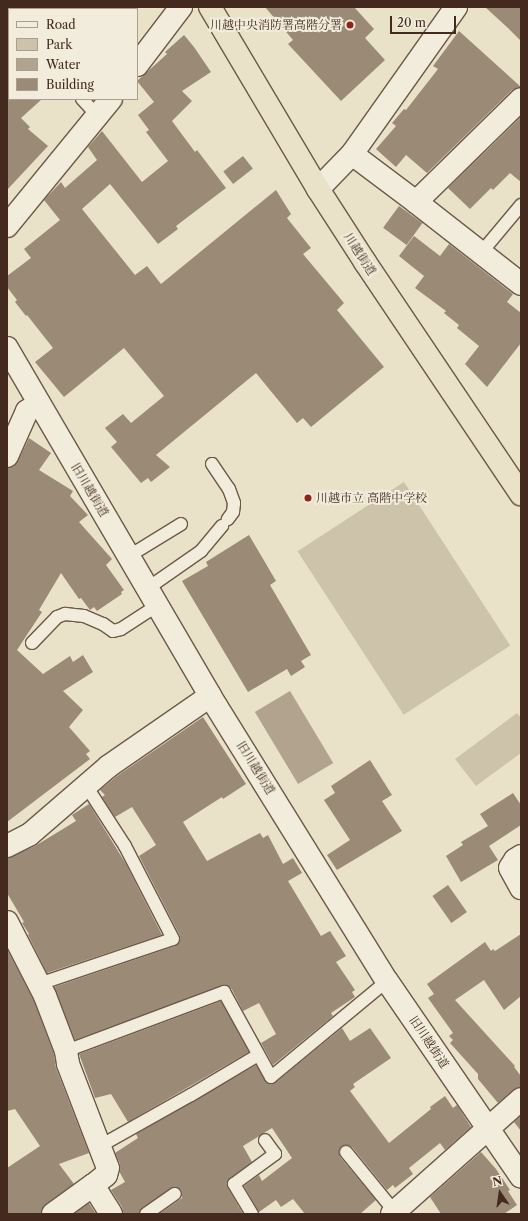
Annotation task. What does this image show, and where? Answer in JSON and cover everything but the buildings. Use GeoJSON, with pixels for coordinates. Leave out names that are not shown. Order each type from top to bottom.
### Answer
{"type":"FeatureCollection","features":[{"type":"Feature","properties":{"kind":"highway","name":"川越街道"},"geometry":{"type":"LineString","coordinates":[[210,7],[318,190],[521,494]]}},
{"type":"Feature","properties":{"kind":"street"},"geometry":{"type":"LineString","coordinates":[[138,64],[181,7]]}},
{"type":"Feature","properties":{"kind":"street"},"geometry":{"type":"LineString","coordinates":[[318,190],[352,154],[456,7]]}},
{"type":"Feature","properties":{"kind":"street"},"geometry":{"type":"LineString","coordinates":[[416,202],[521,99]]}},
{"type":"Feature","properties":{"kind":"street"},"geometry":{"type":"LineString","coordinates":[[7,226],[110,100]]}},
{"type":"Feature","properties":{"kind":"street"},"geometry":{"type":"LineString","coordinates":[[352,154],[416,202],[480,254],[521,284]]}},
{"type":"Feature","properties":{"kind":"street","name":"旧川越街道"},"geometry":{"type":"LineString","coordinates":[[7,348],[38,404],[153,596],[210,696],[387,981],[521,1177]]}},
{"type":"Feature","properties":{"kind":"street"},"geometry":{"type":"LineString","coordinates":[[7,456],[27,411],[38,404]]}},
{"type":"Feature","properties":{"kind":"street"},"geometry":{"type":"LineString","coordinates":[[7,846],[29,835],[110,766],[210,696]]}},
{"type":"Feature","properties":{"kind":"street"},"geometry":{"type":"LineString","coordinates":[[521,856],[515,860],[510,868],[521,888]]}},
{"type":"Feature","properties":{"kind":"street"},"geometry":{"type":"LineString","coordinates":[[7,922],[39,984],[66,1051],[68,1064],[108,1168],[106,1175],[53,1214]]}},
{"type":"Feature","properties":{"kind":"street"},"geometry":{"type":"LineString","coordinates":[[393,1213],[521,1099]]}},
{"type":"Feature","properties":{"kind":"street"},"geometry":{"type":"LineString","coordinates":[[93,1185],[111,1214]]}},
{"type":"Feature","properties":{"kind":"lane"},"geometry":{"type":"LineString","coordinates":[[83,100],[98,116]]}},
{"type":"Feature","properties":{"kind":"lane"},"geometry":{"type":"LineString","coordinates":[[480,254],[521,205]]}},
{"type":"Feature","properties":{"kind":"lane"},"geometry":{"type":"LineString","coordinates":[[32,643],[57,617],[65,614],[84,616],[103,624],[113,631],[121,629],[153,596],[201,551],[233,512],[234,503],[229,489],[212,464]]}},
{"type":"Feature","properties":{"kind":"lane"},"geometry":{"type":"LineString","coordinates":[[129,556],[181,524]]}},
{"type":"Feature","properties":{"kind":"lane"},"geometry":{"type":"LineString","coordinates":[[39,984],[173,939],[125,846],[87,787]]}},
{"type":"Feature","properties":{"kind":"lane"},"geometry":{"type":"LineString","coordinates":[[66,1051],[224,992],[258,1055],[272,1077],[387,981]]}},
{"type":"Feature","properties":{"kind":"lane"},"geometry":{"type":"LineString","coordinates":[[100,1146],[191,1095],[258,1055]]}},
{"type":"Feature","properties":{"kind":"lane"},"geometry":{"type":"LineString","coordinates":[[252,1214],[234,1184],[275,1154],[265,1140]]}},
{"type":"Feature","properties":{"kind":"lane"},"geometry":{"type":"LineString","coordinates":[[346,1152],[393,1213]]}},
{"type":"Feature","properties":{"kind":"lane"},"geometry":{"type":"LineString","coordinates":[[146,1214],[175,1194]]}},
{"type":"Feature","properties":{"kind":"green space"},"geometry":{"type":"Polygon","coordinates":[[[404,482],[510,646],[404,715],[297,551],[404,482]]]}},
{"type":"Feature","properties":{"kind":"green space"},"geometry":{"type":"Polygon","coordinates":[[[517,713],[521,718],[521,753],[476,786],[455,759],[517,713]]]}},
{"type":"Feature","properties":{"kind":"water"},"geometry":{"type":"Polygon","coordinates":[[[290,691],[333,763],[298,784],[255,712],[290,691]]]}},
{"type":"Feature","properties":{"kind":"place","name":"川越中央消防署高階分署"},"geometry":{"type":"Point","coordinates":[350,25]}},
{"type":"Feature","properties":{"kind":"place","name":"川越市立 高階中学校"},"geometry":{"type":"Point","coordinates":[308,498]}}]}
